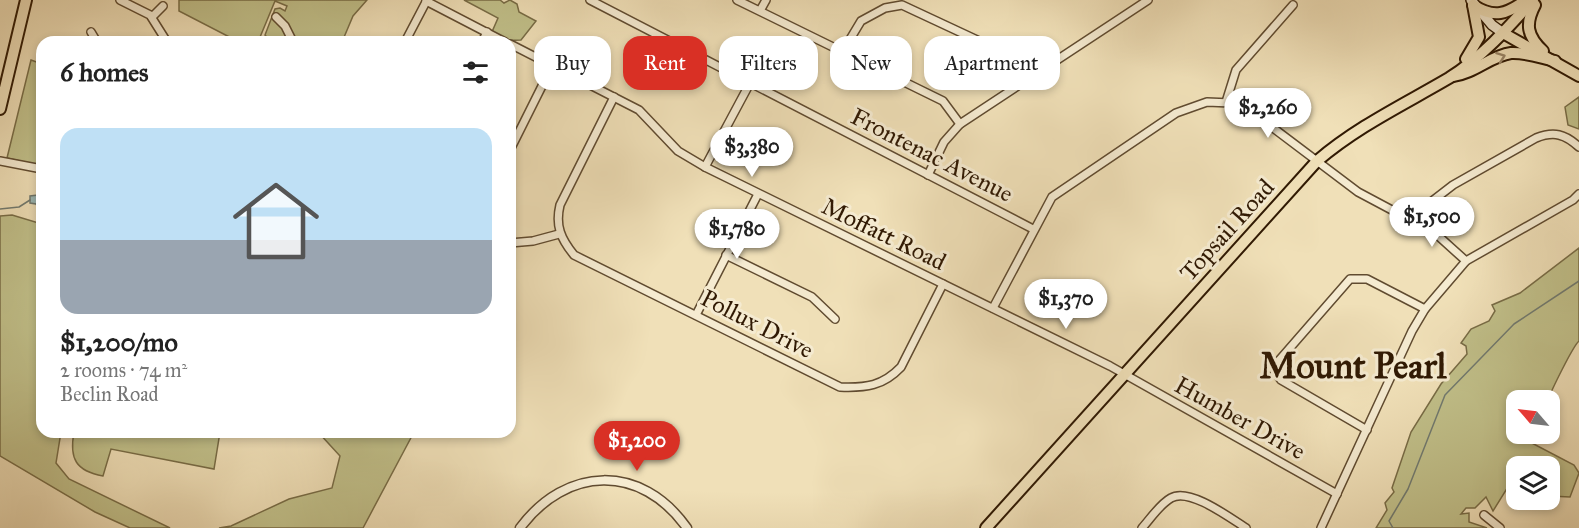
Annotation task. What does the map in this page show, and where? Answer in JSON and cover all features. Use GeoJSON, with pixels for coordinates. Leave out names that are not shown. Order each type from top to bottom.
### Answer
{"type":"FeatureCollection","features":[{"type":"Feature","properties":{"kind":"main road"},"geometry":{"type":"LineString","coordinates":[[0,109],[26,0]]}},
{"type":"Feature","properties":{"kind":"main road"},"geometry":{"type":"LineString","coordinates":[[1472,2],[1483,12],[1496,15],[1514,9],[1526,0]]}},
{"type":"Feature","properties":{"kind":"main road"},"geometry":{"type":"LineString","coordinates":[[1535,0],[1528,19],[1528,29],[1532,40],[1555,61]]}},
{"type":"Feature","properties":{"kind":"main road","name":"Topsail Road"},"geometry":{"type":"LineString","coordinates":[[986,528],[1317,160],[1366,123],[1450,77],[1503,33],[1535,0]]}},
{"type":"Feature","properties":{"kind":"main road"},"geometry":{"type":"LineString","coordinates":[[1472,2],[1503,33],[1579,76]]}},
{"type":"Feature","properties":{"kind":"main road"},"geometry":{"type":"LineString","coordinates":[[1450,77],[1477,44],[1479,30],[1472,2]]}},
{"type":"Feature","properties":{"kind":"main road"},"geometry":{"type":"LineString","coordinates":[[1450,77],[1472,72],[1493,59],[1511,53],[1555,61]]}},
{"type":"Feature","properties":{"kind":"street"},"geometry":{"type":"LineString","coordinates":[[120,0],[152,17],[163,36]]}},
{"type":"Feature","properties":{"kind":"street","name":"Frontenac Avenue"},"geometry":{"type":"LineString","coordinates":[[590,0],[719,67]]}},
{"type":"Feature","properties":{"kind":"street"},"geometry":{"type":"LineString","coordinates":[[737,0],[761,9],[830,44]]}},
{"type":"Feature","properties":{"kind":"street"},"geometry":{"type":"LineString","coordinates":[[761,9],[766,0]]}},
{"type":"Feature","properties":{"kind":"street"},"geometry":{"type":"LineString","coordinates":[[1060,58],[1148,0]]}},
{"type":"Feature","properties":{"kind":"street"},"geometry":{"type":"LineString","coordinates":[[408,36],[426,1],[494,36]]}},
{"type":"Feature","properties":{"kind":"street"},"geometry":{"type":"LineString","coordinates":[[852,36],[861,21],[885,8],[903,5],[969,36]]}},
{"type":"Feature","properties":{"kind":"street"},"geometry":{"type":"LineString","coordinates":[[1226,102],[1236,70],[1293,5]]}},
{"type":"Feature","properties":{"kind":"street"},"geometry":{"type":"LineString","coordinates":[[152,17],[163,6]]}},
{"type":"Feature","properties":{"kind":"street"},"geometry":{"type":"LineString","coordinates":[[276,17],[285,26],[289,36]]}},
{"type":"Feature","properties":{"kind":"street"},"geometry":{"type":"LineString","coordinates":[[91,32],[93,36]]}},
{"type":"Feature","properties":{"kind":"street"},"geometry":{"type":"LineString","coordinates":[[484,36],[486,32]]}},
{"type":"Feature","properties":{"kind":"street","name":"Moffatt Road"},"geometry":{"type":"LineString","coordinates":[[516,47],[534,57]]}},
{"type":"Feature","properties":{"kind":"street"},"geometry":{"type":"LineString","coordinates":[[912,86],[943,101],[960,124]]}},
{"type":"Feature","properties":{"kind":"street"},"geometry":{"type":"LineString","coordinates":[[516,138],[540,90]]}},
{"type":"Feature","properties":{"kind":"street","name":"Moffatt Road"},"geometry":{"type":"LineString","coordinates":[[598,90],[639,110],[678,151],[705,167],[993,308],[1125,376]]}},
{"type":"Feature","properties":{"kind":"street"},"geometry":{"type":"LineString","coordinates":[[705,167],[746,90]]}},
{"type":"Feature","properties":{"kind":"street","name":"Frontenac Avenue"},"geometry":{"type":"LineString","coordinates":[[764,90],[1033,229]]}},
{"type":"Feature","properties":{"kind":"street"},"geometry":{"type":"LineString","coordinates":[[928,175],[944,142],[960,124],[1012,90]]}},
{"type":"Feature","properties":{"kind":"street"},"geometry":{"type":"LineString","coordinates":[[516,243],[534,242],[559,234],[557,218],[560,205],[614,98]]}},
{"type":"Feature","properties":{"kind":"street"},"geometry":{"type":"LineString","coordinates":[[993,308],[1052,197],[1176,114],[1201,103],[1226,102],[1252,112],[1358,192],[1435,233],[1466,261]]}},
{"type":"Feature","properties":{"kind":"street"},"geometry":{"type":"LineString","coordinates":[[1409,219],[1453,185],[1536,138],[1549,134],[1563,135],[1579,147]]}},
{"type":"Feature","properties":{"kind":"street"},"geometry":{"type":"LineString","coordinates":[[0,161],[36,169]]}},
{"type":"Feature","properties":{"kind":"street"},"geometry":{"type":"LineString","coordinates":[[696,315],[758,194]]}},
{"type":"Feature","properties":{"kind":"street"},"geometry":{"type":"LineString","coordinates":[[1321,528],[1412,331],[1425,309],[1466,261],[1573,200],[1579,194]]}},
{"type":"Feature","properties":{"kind":"street","name":"Pollux Drive"},"geometry":{"type":"LineString","coordinates":[[559,234],[574,255],[840,387],[873,386],[884,382],[902,367],[943,284]]}},
{"type":"Feature","properties":{"kind":"street"},"geometry":{"type":"LineString","coordinates":[[726,255],[812,297],[835,319]]}},
{"type":"Feature","properties":{"kind":"street"},"geometry":{"type":"LineString","coordinates":[[1367,430],[1281,380],[1274,371],[1275,365],[1350,279],[1366,279],[1425,309]]}},
{"type":"Feature","properties":{"kind":"street","name":"Humber Drive"},"geometry":{"type":"LineString","coordinates":[[1125,376],[1337,494]]}},
{"type":"Feature","properties":{"kind":"street"},"geometry":{"type":"LineString","coordinates":[[520,528],[546,498],[583,482],[603,481],[635,485],[647,490],[669,506],[687,528]]}},
{"type":"Feature","properties":{"kind":"street"},"geometry":{"type":"LineString","coordinates":[[1142,528],[1169,499],[1182,495],[1195,498],[1246,528]]}},
{"type":"Feature","properties":{"kind":"street"},"geometry":{"type":"LineString","coordinates":[[1484,515],[1500,528]]}},
{"type":"Feature","properties":{"kind":"shaded area"},"geometry":{"type":"Polygon","coordinates":[[[179,0],[367,0],[353,16],[345,36],[266,36],[275,9],[280,8],[285,11],[287,6],[275,1],[260,36],[227,36],[179,11],[179,0]]]}},
{"type":"Feature","properties":{"kind":"shaded area"},"geometry":{"type":"Polygon","coordinates":[[[464,0],[500,0],[504,3],[510,0],[517,4],[519,12],[536,21],[521,40],[516,40],[516,36],[490,36],[498,18],[464,0]]]}},
{"type":"Feature","properties":{"kind":"shaded area"},"geometry":{"type":"Polygon","coordinates":[[[31,60],[36,62],[36,165],[7,158],[31,60]]]}},
{"type":"Feature","properties":{"kind":"shaded area"},"geometry":{"type":"Polygon","coordinates":[[[1579,97],[1579,129],[1568,125],[1565,107],[1579,97]]]}},
{"type":"Feature","properties":{"kind":"shaded area"},"geometry":{"type":"Polygon","coordinates":[[[12,215],[36,222],[36,438],[60,438],[56,463],[69,479],[170,528],[130,528],[95,512],[0,456],[0,216],[12,215]]]}},
{"type":"Feature","properties":{"kind":"shaded area"},"geometry":{"type":"Polygon","coordinates":[[[1579,248],[1579,341],[1567,359],[1553,390],[1506,390],[1506,444],[1534,444],[1557,456],[1506,456],[1506,490],[1493,511],[1486,497],[1475,508],[1466,508],[1461,514],[1469,513],[1469,522],[1487,528],[1376,528],[1387,510],[1385,503],[1394,492],[1392,488],[1411,432],[1441,384],[1467,354],[1466,346],[1461,343],[1471,329],[1489,321],[1495,311],[1492,305],[1520,293],[1579,248]]]}},
{"type":"Feature","properties":{"kind":"shaded area"},"geometry":{"type":"Polygon","coordinates":[[[73,438],[219,438],[214,469],[111,449],[103,476],[86,471],[76,462],[73,438]]]}},
{"type":"Feature","properties":{"kind":"shaded area"},"geometry":{"type":"Polygon","coordinates":[[[324,438],[411,438],[363,528],[219,528],[231,526],[289,499],[332,488],[340,456],[324,438]]]}},
{"type":"Feature","properties":{"kind":"shaded area"},"geometry":{"type":"Polygon","coordinates":[[[1560,458],[1574,465],[1579,473],[1570,497],[1560,496],[1560,458]]]}},
{"type":"Feature","properties":{"kind":"water"},"geometry":{"type":"Polygon","coordinates":[[[30,196],[36,196],[36,204],[30,203],[30,196]]]}},
{"type":"Feature","properties":{"kind":"waterway"},"geometry":{"type":"LineString","coordinates":[[0,209],[19,207],[30,200]]}},
{"type":"Feature","properties":{"kind":"waterway"},"geometry":{"type":"LineString","coordinates":[[1393,528],[1389,521],[1408,489],[1445,395],[1514,324],[1579,281]]}},
{"type":"Feature","properties":{"kind":"district","name":"Mount Pearl"},"geometry":{"type":"Point","coordinates":[1353,365]}}]}
